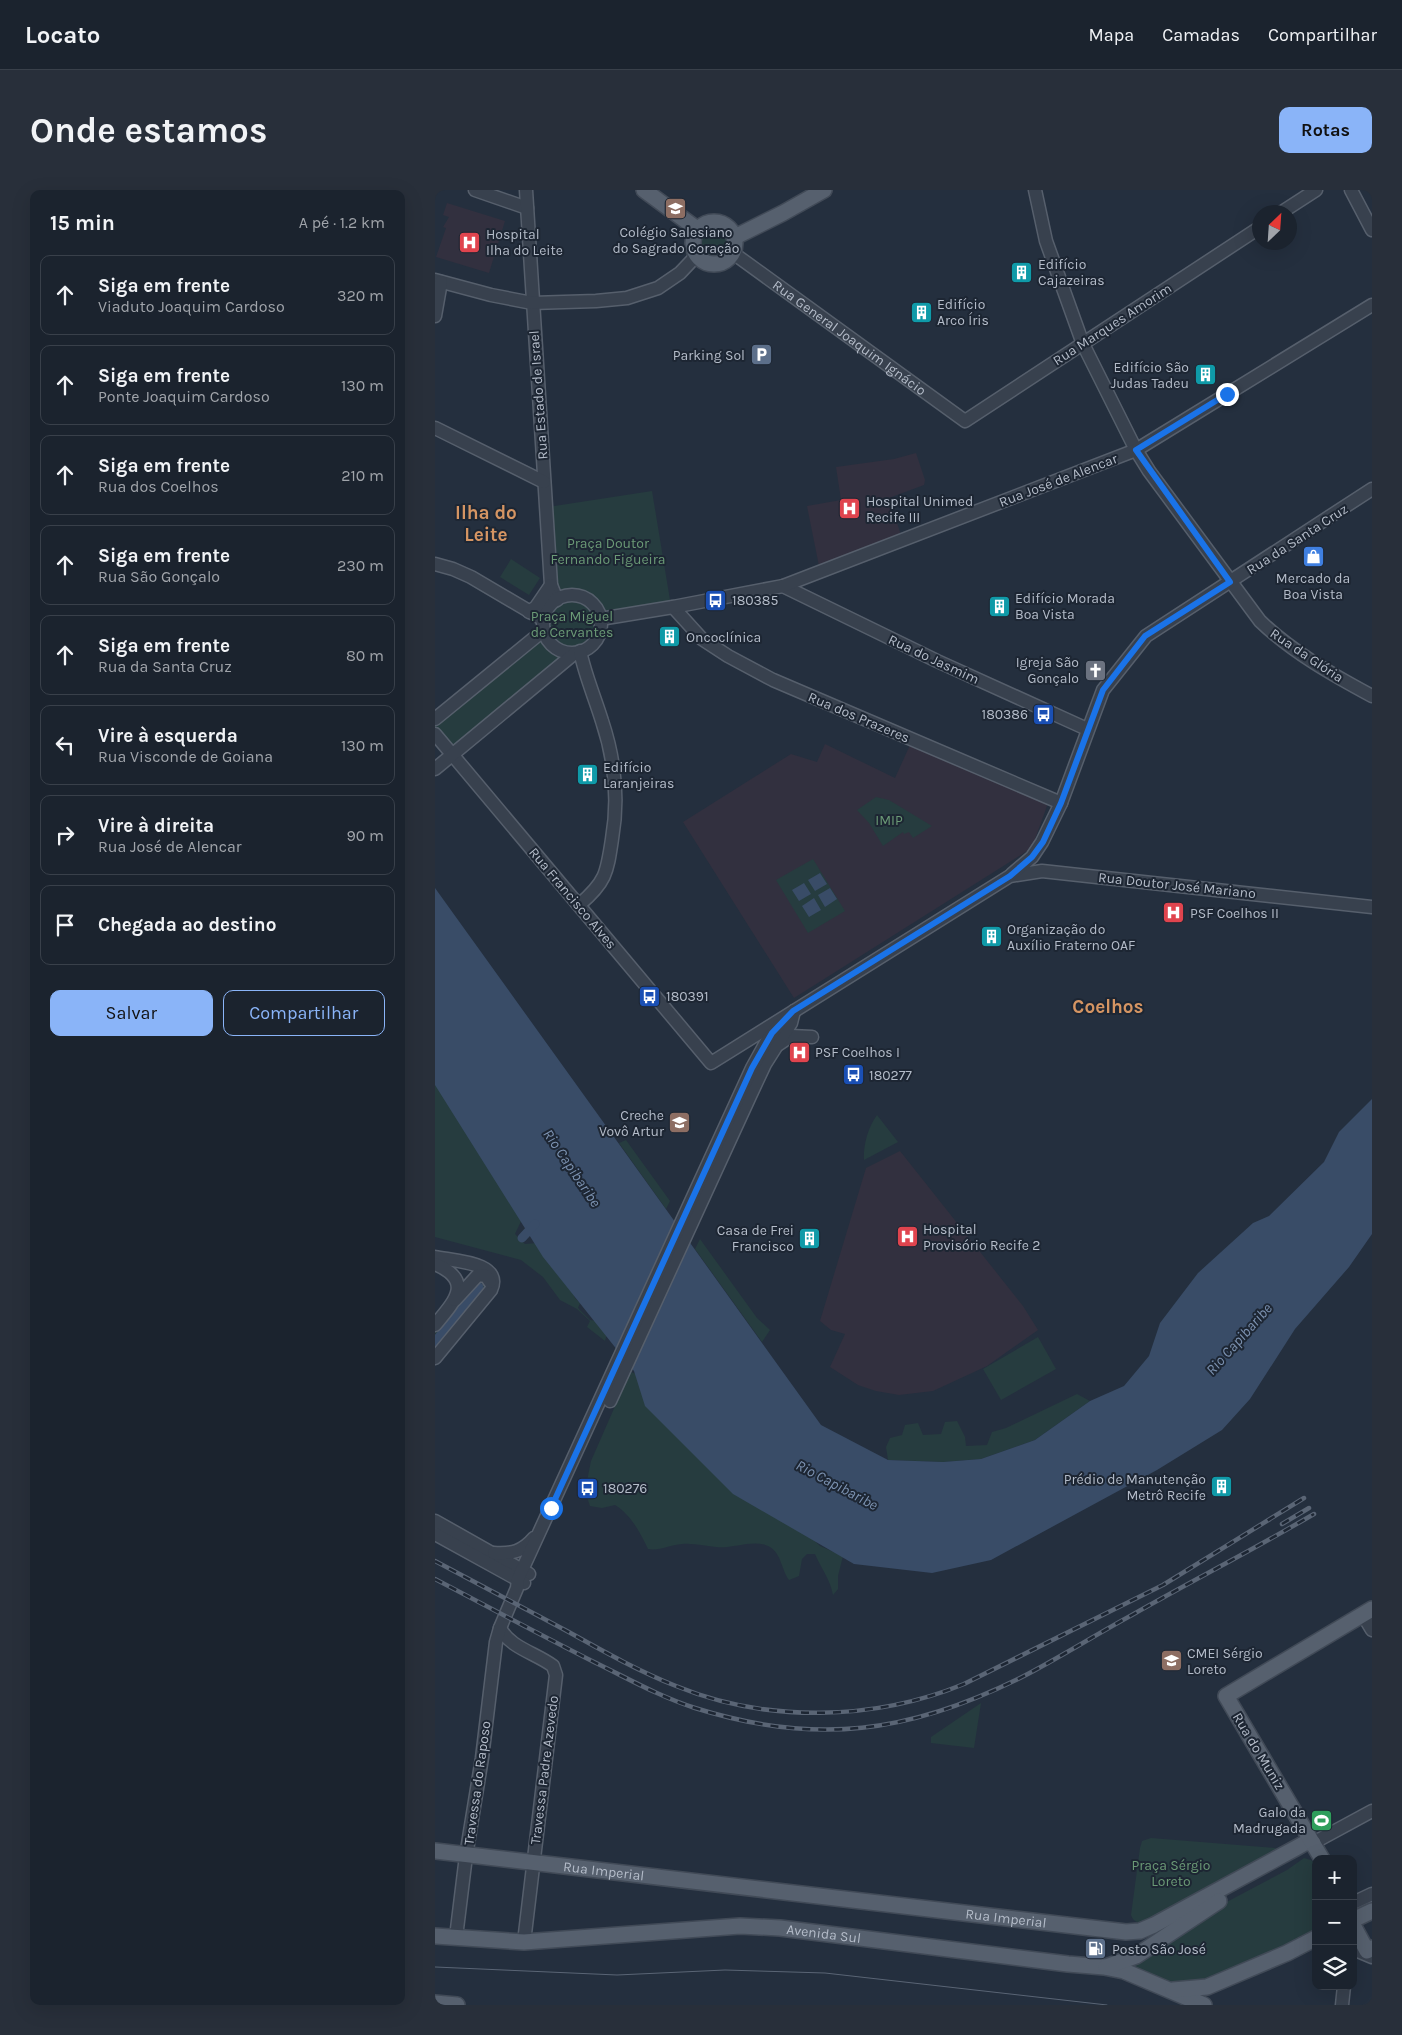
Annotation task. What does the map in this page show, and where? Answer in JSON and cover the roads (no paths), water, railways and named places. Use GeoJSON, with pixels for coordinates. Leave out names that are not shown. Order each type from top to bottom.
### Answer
{"type":"FeatureCollection","features":[{"type":"Feature","properties":{"kind":"main road"},"geometry":{"type":"LineString","coordinates":[[644,190],[697,229]]}},
{"type":"Feature","properties":{"kind":"main road"},"geometry":{"type":"LineString","coordinates":[[735,236],[783,213],[824,190]]}},
{"type":"Feature","properties":{"kind":"main road"},"geometry":{"type":"LineString","coordinates":[[715,221],[727,226],[735,236],[733,253],[725,261],[715,264],[705,262],[697,255],[693,242],[697,229],[708,222],[715,221]]}},
{"type":"Feature","properties":{"kind":"main road","name":"Rua do Muniz"},"geometry":{"type":"LineString","coordinates":[[1320,1855],[1226,1696],[1367,1612]]}},
{"type":"Feature","properties":{"kind":"main road"},"geometry":{"type":"LineString","coordinates":[[1298,1847],[1303,1834],[1303,1824]]}},
{"type":"Feature","properties":{"kind":"main road","name":"Rua Imperial"},"geometry":{"type":"LineString","coordinates":[[435,1851],[1126,1932],[1140,1931],[1155,1925],[1305,1843],[1313,1843]]}},
{"type":"Feature","properties":{"kind":"main road"},"geometry":{"type":"LineString","coordinates":[[1105,1967],[1136,1956],[1210,1906],[1309,1850],[1313,1843]]}},
{"type":"Feature","properties":{"kind":"main road"},"geometry":{"type":"LineString","coordinates":[[1357,1918],[1372,1911]]}},
{"type":"Feature","properties":{"kind":"main road","name":"Avenida Sul"},"geometry":{"type":"LineString","coordinates":[[435,1936],[524,1942],[740,1926],[780,1928],[1105,1967],[1124,1971],[1204,2005]]}},
{"type":"Feature","properties":{"kind":"main road"},"geometry":{"type":"LineString","coordinates":[[1357,1933],[1367,1952]]}},
{"type":"Feature","properties":{"kind":"main road"},"geometry":{"type":"LineString","coordinates":[[1167,1990],[1188,1990],[1207,1987],[1287,1953],[1312,1940]]}},
{"type":"Feature","properties":{"kind":"main road"},"geometry":{"type":"LineString","coordinates":[[435,2003],[457,2005]]}},
{"type":"Feature","properties":{"kind":"street"},"geometry":{"type":"LineString","coordinates":[[475,190],[527,208]]}},
{"type":"Feature","properties":{"kind":"street","name":"Rua Estado de Israel"},"geometry":{"type":"LineString","coordinates":[[526,190],[551,585],[557,600]]}},
{"type":"Feature","properties":{"kind":"street","name":"Rua da Glória"},"geometry":{"type":"LineString","coordinates":[[1035,190],[1046,241],[1083,344],[1136,450],[1259,622],[1276,637],[1346,683],[1372,696]]}},
{"type":"Feature","properties":{"kind":"street"},"geometry":{"type":"LineString","coordinates":[[1293,205],[1316,190]]}},
{"type":"Feature","properties":{"kind":"street"},"geometry":{"type":"LineString","coordinates":[[1351,190],[1372,230]]}},
{"type":"Feature","properties":{"kind":"street","name":"Rua Marques Amorim"},"geometry":{"type":"LineString","coordinates":[[965,421],[1252,233]]}},
{"type":"Feature","properties":{"kind":"street","name":"Rua General Joaquim Ignácio"},"geometry":{"type":"LineString","coordinates":[[733,253],[965,421]]}},
{"type":"Feature","properties":{"kind":"street"},"geometry":{"type":"LineString","coordinates":[[435,316],[438,281],[491,295],[532,303],[627,298],[658,288],[670,281],[697,255]]}},
{"type":"Feature","properties":{"kind":"street","name":"Rua José de Alencar"},"geometry":{"type":"LineString","coordinates":[[600,619],[783,586],[1136,450],[1372,305]]}},
{"type":"Feature","properties":{"kind":"street"},"geometry":{"type":"LineString","coordinates":[[435,428],[544,482]]}},
{"type":"Feature","properties":{"kind":"street","name":"Rua da Santa Cruz"},"geometry":{"type":"LineString","coordinates":[[1043,842],[1061,803],[1103,690],[1145,636],[1372,489]]}},
{"type":"Feature","properties":{"kind":"street"},"geometry":{"type":"LineString","coordinates":[[435,564],[471,577],[537,619],[550,643],[555,647],[562,651],[578,652]]}},
{"type":"Feature","properties":{"kind":"street"},"geometry":{"type":"LineString","coordinates":[[435,719],[531,641],[537,619],[536,607],[551,585]]}},
{"type":"Feature","properties":{"kind":"street","name":"Rua do Jasmim"},"geometry":{"type":"LineString","coordinates":[[783,586],[941,663],[1087,729]]}},
{"type":"Feature","properties":{"kind":"street"},"geometry":{"type":"LineString","coordinates":[[435,769],[578,652],[591,646],[596,640],[601,626],[598,611],[587,600],[572,595],[557,600],[537,619],[531,641]]}},
{"type":"Feature","properties":{"kind":"street","name":"Rua dos Prazeres"},"geometry":{"type":"LineString","coordinates":[[673,607],[703,639],[728,656],[773,680],[1061,803]]}},
{"type":"Feature","properties":{"kind":"street"},"geometry":{"type":"LineString","coordinates":[[578,652],[603,724],[614,765],[616,809],[607,872],[594,892],[579,905]]}},
{"type":"Feature","properties":{"kind":"street","name":"Rua Francisco Alves"},"geometry":{"type":"LineString","coordinates":[[435,734],[711,1063],[730,1051]]}},
{"type":"Feature","properties":{"kind":"street"},"geometry":{"type":"LineString","coordinates":[[1042,871],[1038,865],[1043,842]]}},
{"type":"Feature","properties":{"kind":"street"},"geometry":{"type":"LineString","coordinates":[[730,1051],[1010,876],[1032,857],[1043,842]]}},
{"type":"Feature","properties":{"kind":"street","name":"Rua Doutor José Mariano"},"geometry":{"type":"LineString","coordinates":[[1010,876],[1042,871],[1372,907]]}},
{"type":"Feature","properties":{"kind":"street"},"geometry":{"type":"LineString","coordinates":[[718,1151],[773,1049],[791,1023],[793,1011]]}},
{"type":"Feature","properties":{"kind":"street"},"geometry":{"type":"LineString","coordinates":[[752,1068],[772,1033],[793,1011]]}},
{"type":"Feature","properties":{"kind":"street"},"geometry":{"type":"LineString","coordinates":[[773,1049],[791,1036],[812,1037]]}},
{"type":"Feature","properties":{"kind":"street"},"geometry":{"type":"LineString","coordinates":[[522,1579],[718,1151],[754,1061],[751,1053],[744,1050],[699,1049]]}},
{"type":"Feature","properties":{"kind":"street"},"geometry":{"type":"LineString","coordinates":[[435,1257],[486,1267],[493,1276],[491,1290],[435,1358]]}},
{"type":"Feature","properties":{"kind":"street"},"geometry":{"type":"LineString","coordinates":[[435,1264],[449,1270],[456,1281],[455,1300]]}},
{"type":"Feature","properties":{"kind":"street"},"geometry":{"type":"LineString","coordinates":[[435,1325],[478,1274],[486,1276],[491,1284],[491,1290]]}},
{"type":"Feature","properties":{"kind":"street"},"geometry":{"type":"LineString","coordinates":[[492,1553],[513,1553],[525,1548],[555,1510]]}},
{"type":"Feature","properties":{"kind":"street"},"geometry":{"type":"LineString","coordinates":[[435,1521],[492,1553],[522,1579]]}},
{"type":"Feature","properties":{"kind":"street"},"geometry":{"type":"LineString","coordinates":[[522,1579],[543,1524]]}},
{"type":"Feature","properties":{"kind":"street"},"geometry":{"type":"LineString","coordinates":[[435,1534],[522,1579]]}},
{"type":"Feature","properties":{"kind":"street","name":"Travessa do Raposo"},"geometry":{"type":"LineString","coordinates":[[456,1937],[466,1856],[482,1758],[494,1654],[500,1628],[522,1579]]}},
{"type":"Feature","properties":{"kind":"street"},"geometry":{"type":"LineString","coordinates":[[1367,1612],[1372,1630]]}},
{"type":"Feature","properties":{"kind":"street","name":"Travessa Padre Azevedo"},"geometry":{"type":"LineString","coordinates":[[500,1628],[507,1639],[553,1666],[556,1675],[524,1942]]}},
{"type":"Feature","properties":{"kind":"street"},"geometry":{"type":"LineString","coordinates":[[1313,1843],[1372,1812]]}},
{"type":"Feature","properties":{"kind":"street"},"geometry":{"type":"LineString","coordinates":[[1357,1901],[1372,1894]]}},
{"type":"Feature","properties":{"kind":"street"},"geometry":{"type":"LineString","coordinates":[[1342,2005],[1344,1990]]}},
{"type":"Feature","properties":{"kind":"water"},"geometry":{"type":"Polygon","coordinates":[[[820,873],[827,884],[815,891],[808,880],[820,873]]]}},
{"type":"Feature","properties":{"kind":"water"},"geometry":{"type":"Polygon","coordinates":[[[804,883],[811,894],[799,901],[792,890],[804,883]]]}},
{"type":"Feature","properties":{"kind":"water","name":"Rio Capibaribe"},"geometry":{"type":"Polygon","coordinates":[[[435,888],[821,1425],[888,1460],[943,1462],[981,1459],[1035,1440],[1090,1401],[1124,1386],[1149,1356],[1160,1323],[1198,1273],[1253,1223],[1269,1216],[1324,1162],[1339,1132],[1372,1099],[1372,1234],[1349,1267],[1295,1329],[1250,1399],[1222,1430],[1157,1470],[991,1560],[932,1573],[854,1564],[733,1494],[645,1406],[634,1371],[543,1257],[435,1085],[435,888]]]}},
{"type":"Feature","properties":{"kind":"water"},"geometry":{"type":"Polygon","coordinates":[[[830,888],[837,899],[825,907],[818,895],[830,888]]]}},
{"type":"Feature","properties":{"kind":"water"},"geometry":{"type":"Polygon","coordinates":[[[814,898],[821,910],[809,917],[802,906],[814,898]]]}},
{"type":"Feature","properties":{"kind":"waterway"},"geometry":{"type":"LineString","coordinates":[[522,1238],[535,1224]]}},
{"type":"Feature","properties":{"kind":"waterway"},"geometry":{"type":"LineString","coordinates":[[435,1342],[479,1287]]}},
{"type":"Feature","properties":{"kind":"tram line"},"geometry":{"type":"LineString","coordinates":[[435,1967],[617,1975],[725,1970],[825,1973],[1107,2005]]}},
{"type":"Feature","properties":{"kind":"railway"},"geometry":{"type":"LineString","coordinates":[[435,1561],[620,1660],[676,1686],[711,1698],[746,1706],[820,1713],[857,1711],[894,1705],[964,1684],[1163,1585],[1304,1498]]}},
{"type":"Feature","properties":{"kind":"railway"},"geometry":{"type":"LineString","coordinates":[[1282,1524],[1309,1508]]}},
{"type":"Feature","properties":{"kind":"railway"},"geometry":{"type":"LineString","coordinates":[[435,1579],[594,1662],[682,1704],[739,1720],[781,1727],[822,1730],[862,1728],[941,1711],[981,1696],[1022,1677],[1314,1514]]}},
{"type":"Feature","properties":{"kind":"place","name":"Colégio Salesiano do Sagrado Coração"},"geometry":{"type":"Point","coordinates":[676,209]}},
{"type":"Feature","properties":{"kind":"place","name":"Hospital Ilha do Leite"},"geometry":{"type":"Point","coordinates":[470,242]}},
{"type":"Feature","properties":{"kind":"place","name":"Edifício Cajazeiras"},"geometry":{"type":"Point","coordinates":[1022,272]}},
{"type":"Feature","properties":{"kind":"place","name":"Edifício Arco Íris"},"geometry":{"type":"Point","coordinates":[921,312]}},
{"type":"Feature","properties":{"kind":"place","name":"Parking Sol"},"geometry":{"type":"Point","coordinates":[761,355]}},
{"type":"Feature","properties":{"kind":"place","name":"Edifício São Judas Tadeu"},"geometry":{"type":"Point","coordinates":[1205,375]}},
{"type":"Feature","properties":{"kind":"place","name":"Hospital Unimed Recife III"},"geometry":{"type":"Point","coordinates":[850,509]}},
{"type":"Feature","properties":{"kind":"place","name":"Mercado da Boa Vista"},"geometry":{"type":"Point","coordinates":[1313,556]}},
{"type":"Feature","properties":{"kind":"place","name":"180385"},"geometry":{"type":"Point","coordinates":[716,600]}},
{"type":"Feature","properties":{"kind":"place","name":"Edifício Morada Boa Vista"},"geometry":{"type":"Point","coordinates":[999,606]}},
{"type":"Feature","properties":{"kind":"place","name":"Oncoclínica"},"geometry":{"type":"Point","coordinates":[670,637]}},
{"type":"Feature","properties":{"kind":"place","name":"Igreja São Gonçalo"},"geometry":{"type":"Point","coordinates":[1095,670]}},
{"type":"Feature","properties":{"kind":"place","name":"180386"},"geometry":{"type":"Point","coordinates":[1044,714]}},
{"type":"Feature","properties":{"kind":"place","name":"Edifício Laranjeiras"},"geometry":{"type":"Point","coordinates":[587,775]}},
{"type":"Feature","properties":{"kind":"place","name":"PSF Coelhos II"},"geometry":{"type":"Point","coordinates":[1174,913]}},
{"type":"Feature","properties":{"kind":"place","name":"Organização do Auxílio Fraterno OAF"},"geometry":{"type":"Point","coordinates":[991,937]}},
{"type":"Feature","properties":{"kind":"place","name":"180391"},"geometry":{"type":"Point","coordinates":[650,996]}},
{"type":"Feature","properties":{"kind":"place","name":"PSF Coelhos I"},"geometry":{"type":"Point","coordinates":[799,1052]}},
{"type":"Feature","properties":{"kind":"place","name":"180277"},"geometry":{"type":"Point","coordinates":[853,1075]}},
{"type":"Feature","properties":{"kind":"place","name":"Creche Vovô Artur"},"geometry":{"type":"Point","coordinates":[680,1123]}},
{"type":"Feature","properties":{"kind":"place","name":"Hospital Provisório Recife 2"},"geometry":{"type":"Point","coordinates":[907,1237]}},
{"type":"Feature","properties":{"kind":"place","name":"Casa de Frei Francisco"},"geometry":{"type":"Point","coordinates":[810,1238]}},
{"type":"Feature","properties":{"kind":"place","name":"Prédio de Manutenção Metrô Recife"},"geometry":{"type":"Point","coordinates":[1222,1487]}},
{"type":"Feature","properties":{"kind":"place","name":"180276"},"geometry":{"type":"Point","coordinates":[587,1488]}},
{"type":"Feature","properties":{"kind":"place","name":"CMEI Sérgio Loreto"},"geometry":{"type":"Point","coordinates":[1171,1661]}},
{"type":"Feature","properties":{"kind":"place","name":"Galo da Madrugada"},"geometry":{"type":"Point","coordinates":[1322,1820]}},
{"type":"Feature","properties":{"kind":"place","name":"Posto São José"},"geometry":{"type":"Point","coordinates":[1096,1949]}},
{"type":"Feature","properties":{"kind":"district","name":"Ilha do Leite"},"geometry":{"type":"Point","coordinates":[486,523]}},
{"type":"Feature","properties":{"kind":"district","name":"Coelhos"},"geometry":{"type":"Point","coordinates":[1108,1006]}},
{"type":"Feature","properties":{"kind":"park label","name":"Praça Doutor Fernando Figueira"},"geometry":{"type":"Point","coordinates":[608,552]}},
{"type":"Feature","properties":{"kind":"park label","name":"Praça Miguel de Cervantes"},"geometry":{"type":"Point","coordinates":[572,624]}},
{"type":"Feature","properties":{"kind":"park label","name":"IMIP"},"geometry":{"type":"Point","coordinates":[889,820]}},
{"type":"Feature","properties":{"kind":"park label","name":"Praça Sérgio Loreto"},"geometry":{"type":"Point","coordinates":[1171,1874]}}]}
